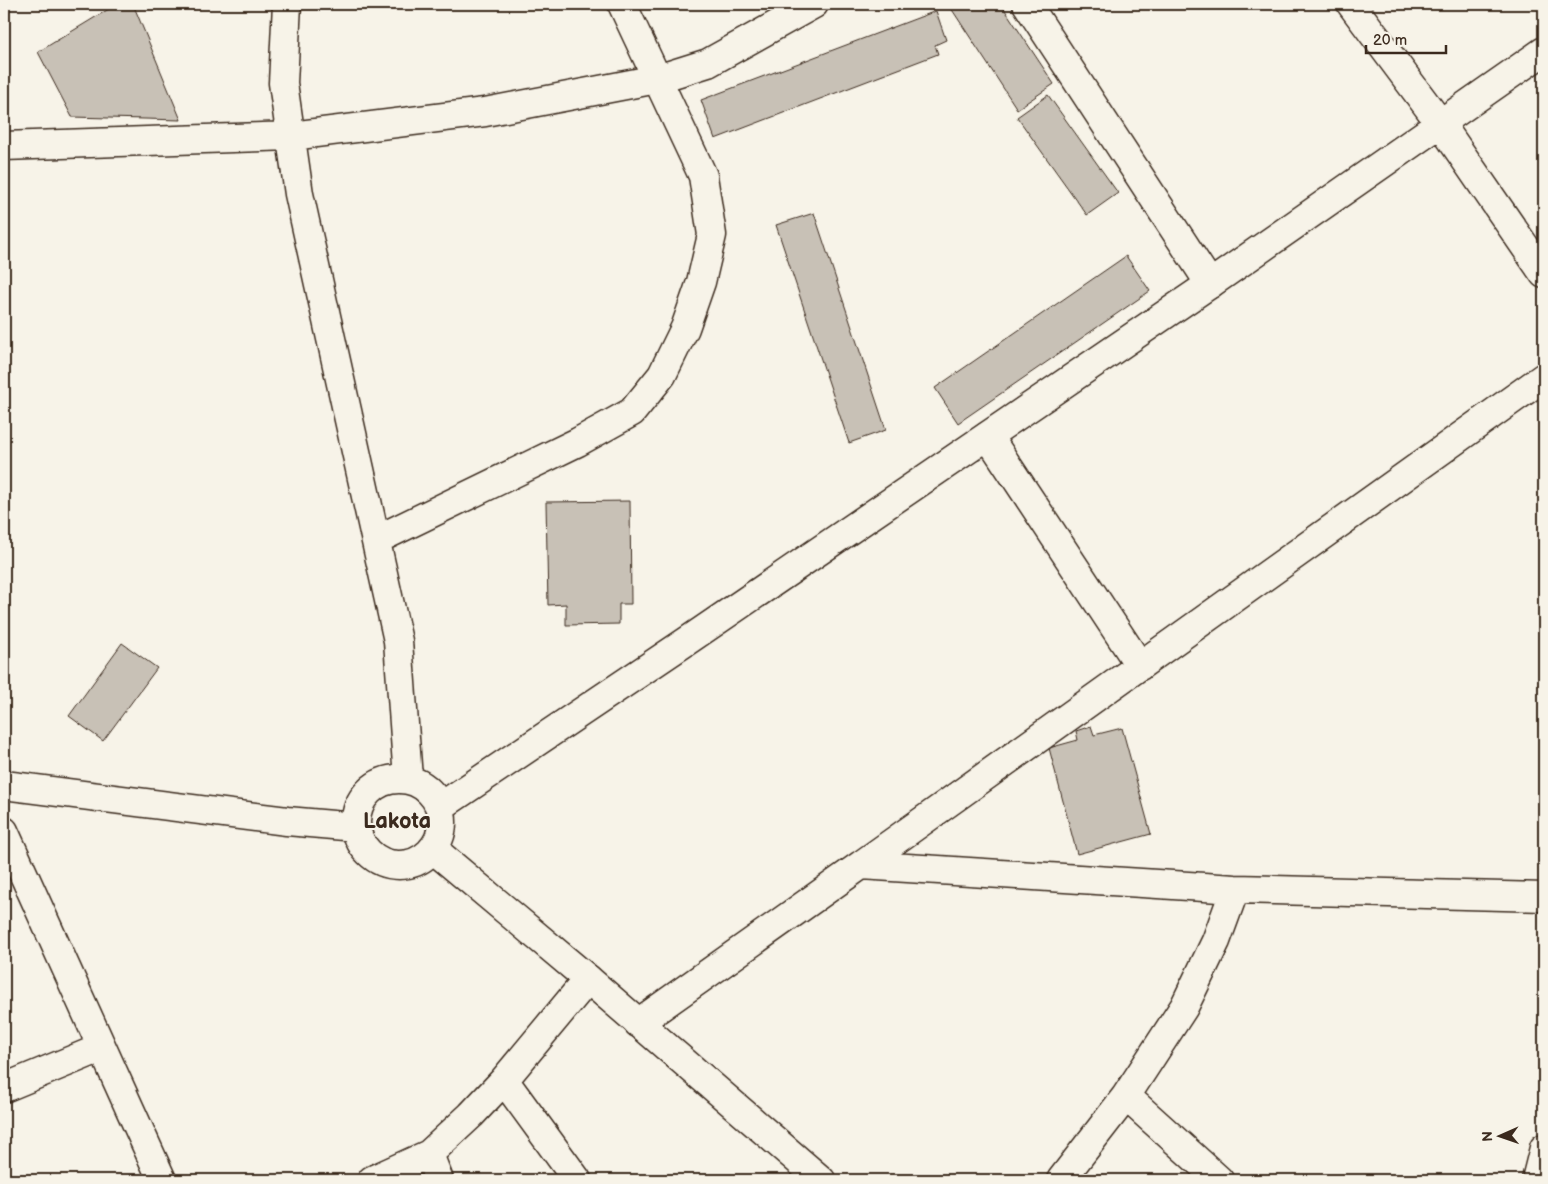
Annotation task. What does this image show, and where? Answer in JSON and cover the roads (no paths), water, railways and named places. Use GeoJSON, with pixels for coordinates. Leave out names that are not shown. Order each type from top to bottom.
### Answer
{"type":"FeatureCollection","features":[{"type":"Feature","properties":{"kind":"street"},"geometry":{"type":"LineString","coordinates":[[286,4],[283,83],[301,202],[398,640],[408,779]]}},
{"type":"Feature","properties":{"kind":"street"},"geometry":{"type":"LineString","coordinates":[[376,540],[578,442],[632,412],[662,375],[685,328],[701,282],[712,235],[703,176],[622,4]]}},
{"type":"Feature","properties":{"kind":"street"},"geometry":{"type":"LineString","coordinates":[[4,146],[291,136],[484,112],[657,79],[708,63],[814,4]]}},
{"type":"Feature","properties":{"kind":"street"},"geometry":{"type":"LineString","coordinates":[[1026,4],[1210,284]]}},
{"type":"Feature","properties":{"kind":"street"},"geometry":{"type":"LineString","coordinates":[[1351,4],[1440,123],[1544,274]]}},
{"type":"Feature","properties":{"kind":"street"},"geometry":{"type":"LineString","coordinates":[[440,807],[688,641],[1210,284],[1544,50]]}},
{"type":"Feature","properties":{"kind":"street"},"geometry":{"type":"LineString","coordinates":[[638,1022],[1544,377]]}},
{"type":"Feature","properties":{"kind":"street"},"geometry":{"type":"LineString","coordinates":[[988,436],[1140,666]]}},
{"type":"Feature","properties":{"kind":"street"},"geometry":{"type":"LineString","coordinates":[[397,778],[419,783],[435,797],[440,807],[442,822],[440,836],[433,849],[423,858],[412,864],[400,866],[387,864],[375,858],[359,840],[356,815],[360,803],[366,793],[375,785],[385,780],[397,778]]}},
{"type":"Feature","properties":{"kind":"street"},"geometry":{"type":"LineString","coordinates":[[4,786],[287,821],[356,827]]}},
{"type":"Feature","properties":{"kind":"street"},"geometry":{"type":"LineString","coordinates":[[4,831],[162,1180]]}},
{"type":"Feature","properties":{"kind":"street"},"geometry":{"type":"LineString","coordinates":[[433,849],[588,979],[821,1180]]}},
{"type":"Feature","properties":{"kind":"street"},"geometry":{"type":"LineString","coordinates":[[861,865],[1235,889],[1544,897]]}},
{"type":"Feature","properties":{"kind":"street"},"geometry":{"type":"LineString","coordinates":[[1061,1180],[1126,1096],[1184,1008],[1216,941],[1235,889]]}},
{"type":"Feature","properties":{"kind":"street"},"geometry":{"type":"LineString","coordinates":[[372,1180],[429,1154],[504,1080],[588,979]]}},
{"type":"Feature","properties":{"kind":"street"},"geometry":{"type":"LineString","coordinates":[[4,1088],[101,1048]]}},
{"type":"Feature","properties":{"kind":"street"},"geometry":{"type":"LineString","coordinates":[[504,1080],[577,1180]]}},
{"type":"Feature","properties":{"kind":"street"},"geometry":{"type":"LineString","coordinates":[[1126,1096],[1219,1180]]}},
{"type":"Feature","properties":{"kind":"street"},"geometry":{"type":"LineString","coordinates":[[1536,1180],[1544,1148]]}},
{"type":"Feature","properties":{"kind":"street"},"geometry":{"type":"LineString","coordinates":[[429,1154],[439,1180]]}},
{"type":"Feature","properties":{"kind":"district","name":"Lakota"},"geometry":{"type":"Point","coordinates":[397,821]}}]}
